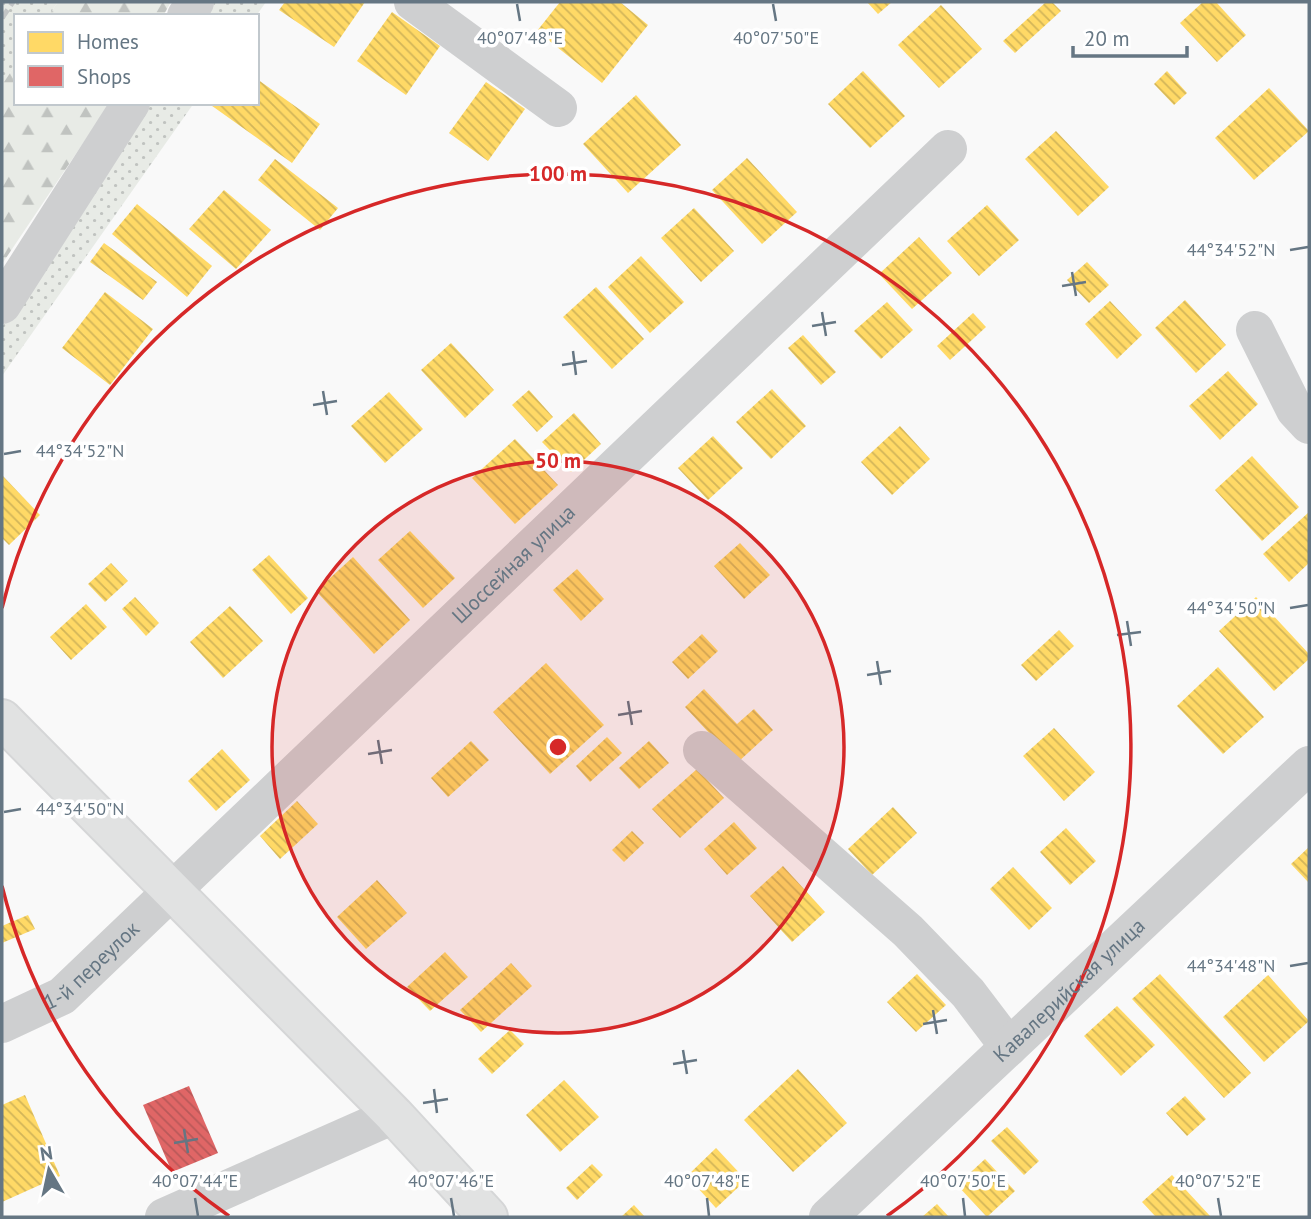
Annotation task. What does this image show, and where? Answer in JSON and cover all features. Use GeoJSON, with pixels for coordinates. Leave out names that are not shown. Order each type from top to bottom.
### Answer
{"type":"FeatureCollection","features":[{"type":"Feature","properties":{"kind":"main road"},"geometry":{"type":"LineString","coordinates":[[2,719],[394,1115],[488,1217]]}},
{"type":"Feature","properties":{"kind":"street"},"geometry":{"type":"LineString","coordinates":[[414,2],[558,108]]}},
{"type":"Feature","properties":{"kind":"street"},"geometry":{"type":"LineString","coordinates":[[2,305],[130,105]]}},
{"type":"Feature","properties":{"kind":"street","name":"Шоссейная улица"},"geometry":{"type":"LineString","coordinates":[[170,891],[948,149]]}},
{"type":"Feature","properties":{"kind":"street"},"geometry":{"type":"LineString","coordinates":[[1255,330],[1295,410],[1309,425]]}},
{"type":"Feature","properties":{"kind":"street"},"geometry":{"type":"LineString","coordinates":[[702,750],[908,931],[968,993],[1009,1047]]}},
{"type":"Feature","properties":{"kind":"street","name":"Кавалерийская улица"},"geometry":{"type":"LineString","coordinates":[[828,1217],[1309,765]]}},
{"type":"Feature","properties":{"kind":"street","name":"1-й переулок"},"geometry":{"type":"LineString","coordinates":[[2,1024],[62,996],[170,891]]}},
{"type":"Feature","properties":{"kind":"street"},"geometry":{"type":"LineString","coordinates":[[163,1217],[394,1115]]}},
{"type":"Feature","properties":{"kind":"green space"},"geometry":{"type":"Polygon","coordinates":[[[2,2],[58,2],[49,14],[14,14],[14,67],[2,85],[2,2]]]}},
{"type":"Feature","properties":{"kind":"green space"},"geometry":{"type":"Polygon","coordinates":[[[58,2],[171,2],[164,14],[49,14],[58,2]]]}},
{"type":"Feature","properties":{"kind":"green space"},"geometry":{"type":"Polygon","coordinates":[[[215,2],[266,2],[257,14],[207,14],[215,2]]]}},
{"type":"Feature","properties":{"kind":"green space"},"geometry":{"type":"Polygon","coordinates":[[[14,67],[14,105],[109,105],[2,264],[2,85],[14,67]]]}},
{"type":"Feature","properties":{"kind":"green space"},"geometry":{"type":"Polygon","coordinates":[[[147,105],[193,105],[2,376],[2,327],[147,105]]]}},
{"type":"Feature","properties":{"kind":"building: Homes"},"geometry":{"type":"Polygon","coordinates":[[[285,2],[365,2],[334,47],[279,10],[285,2]]]}},
{"type":"Feature","properties":{"kind":"building: Homes"},"geometry":{"type":"Polygon","coordinates":[[[560,2],[620,2],[648,25],[602,83],[537,31],[560,2]]]}},
{"type":"Feature","properties":{"kind":"building: Homes"},"geometry":{"type":"Polygon","coordinates":[[[867,2],[892,2],[878,14],[867,2]]]}},
{"type":"Feature","properties":{"kind":"building: Homes"},"geometry":{"type":"Polygon","coordinates":[[[1046,2],[1052,2],[1061,11],[1015,53],[1003,41],[1046,2]]]}},
{"type":"Feature","properties":{"kind":"building: Homes"},"geometry":{"type":"Polygon","coordinates":[[[1203,2],[1216,2],[1246,35],[1217,62],[1180,23],[1203,2]]]}},
{"type":"Feature","properties":{"kind":"building: Homes"},"geometry":{"type":"Polygon","coordinates":[[[941,5],[982,49],[939,88],[898,45],[941,5]]]}},
{"type":"Feature","properties":{"kind":"building: Homes"},"geometry":{"type":"Polygon","coordinates":[[[392,12],[440,46],[406,95],[357,61],[392,12]]]}},
{"type":"Feature","properties":{"kind":"building: Homes"},"geometry":{"type":"Polygon","coordinates":[[[863,71],[905,116],[870,148],[828,104],[863,71]]]}},
{"type":"Feature","properties":{"kind":"building: Homes"},"geometry":{"type":"Polygon","coordinates":[[[1167,71],[1187,93],[1174,105],[1154,84],[1167,71]]]}},
{"type":"Feature","properties":{"kind":"building: Homes"},"geometry":{"type":"Polygon","coordinates":[[[259,80],[320,124],[292,163],[211,105],[259,105],[259,80]]]}},
{"type":"Feature","properties":{"kind":"building: Homes"},"geometry":{"type":"Polygon","coordinates":[[[486,82],[525,109],[488,161],[449,133],[486,82]]]}},
{"type":"Feature","properties":{"kind":"building: Homes"},"geometry":{"type":"Polygon","coordinates":[[[1269,88],[1309,131],[1254,180],[1215,138],[1269,88]]]}},
{"type":"Feature","properties":{"kind":"building: Homes"},"geometry":{"type":"Polygon","coordinates":[[[636,95],[681,145],[628,193],[583,144],[636,95]]]}},
{"type":"Feature","properties":{"kind":"building: Homes"},"geometry":{"type":"Polygon","coordinates":[[[1056,131],[1109,187],[1078,216],[1025,159],[1056,131]]]}},
{"type":"Feature","properties":{"kind":"building: Homes"},"geometry":{"type":"Polygon","coordinates":[[[747,158],[797,212],[762,244],[712,190],[747,158]]]}},
{"type":"Feature","properties":{"kind":"building: Homes"},"geometry":{"type":"Polygon","coordinates":[[[275,159],[338,208],[320,230],[258,180],[275,159]]]}},
{"type":"Feature","properties":{"kind":"building: Homes"},"geometry":{"type":"Polygon","coordinates":[[[224,190],[271,230],[236,269],[189,229],[224,190]]]}},
{"type":"Feature","properties":{"kind":"building: Homes"},"geometry":{"type":"Polygon","coordinates":[[[137,204],[212,266],[187,297],[112,234],[137,204]]]}},
{"type":"Feature","properties":{"kind":"building: Homes"},"geometry":{"type":"Polygon","coordinates":[[[987,205],[1019,240],[979,276],[947,241],[987,205]]]}},
{"type":"Feature","properties":{"kind":"building: Homes"},"geometry":{"type":"Polygon","coordinates":[[[694,208],[734,251],[701,282],[661,238],[694,208]]]}},
{"type":"Feature","properties":{"kind":"building: Homes"},"geometry":{"type":"Polygon","coordinates":[[[919,237],[952,273],[912,309],[879,274],[919,237]]]}},
{"type":"Feature","properties":{"kind":"building: Homes"},"geometry":{"type":"Polygon","coordinates":[[[104,243],[157,282],[143,300],[90,262],[104,243]]]}},
{"type":"Feature","properties":{"kind":"building: Homes"},"geometry":{"type":"Polygon","coordinates":[[[641,256],[684,302],[650,333],[608,287],[641,256]]]}},
{"type":"Feature","properties":{"kind":"building: Homes"},"geometry":{"type":"Polygon","coordinates":[[[1087,262],[1109,285],[1089,303],[1067,280],[1087,262]]]}},
{"type":"Feature","properties":{"kind":"building: Homes"},"geometry":{"type":"Polygon","coordinates":[[[596,287],[644,339],[612,369],[563,317],[596,287]]]}},
{"type":"Feature","properties":{"kind":"building: Homes"},"geometry":{"type":"Polygon","coordinates":[[[105,292],[153,329],[110,385],[62,348],[105,292]]]}},
{"type":"Feature","properties":{"kind":"building: Homes"},"geometry":{"type":"Polygon","coordinates":[[[1185,300],[1226,345],[1196,373],[1155,328],[1185,300]]]}},
{"type":"Feature","properties":{"kind":"building: Homes"},"geometry":{"type":"Polygon","coordinates":[[[1110,301],[1142,335],[1117,359],[1085,324],[1110,301]]]}},
{"type":"Feature","properties":{"kind":"building: Homes"},"geometry":{"type":"Polygon","coordinates":[[[887,302],[913,330],[881,359],[854,331],[887,302]]]}},
{"type":"Feature","properties":{"kind":"building: Homes"},"geometry":{"type":"Polygon","coordinates":[[[973,313],[986,327],[950,360],[937,346],[973,313]]]}},
{"type":"Feature","properties":{"kind":"building: Homes"},"geometry":{"type":"Polygon","coordinates":[[[803,335],[836,372],[821,385],[788,348],[803,335]]]}},
{"type":"Feature","properties":{"kind":"building: Homes"},"geometry":{"type":"Polygon","coordinates":[[[451,343],[494,390],[465,418],[421,370],[451,343]]]}},
{"type":"Feature","properties":{"kind":"building: Homes"},"geometry":{"type":"Polygon","coordinates":[[[1228,371],[1258,404],[1220,440],[1189,406],[1228,371]]]}},
{"type":"Feature","properties":{"kind":"building: Homes"},"geometry":{"type":"Polygon","coordinates":[[[772,389],[806,426],[771,459],[736,422],[772,389]]]}},
{"type":"Feature","properties":{"kind":"building: Homes"},"geometry":{"type":"Polygon","coordinates":[[[529,390],[553,417],[537,432],[512,405],[529,390]]]}},
{"type":"Feature","properties":{"kind":"building: Homes"},"geometry":{"type":"Polygon","coordinates":[[[389,392],[423,429],[385,463],[351,426],[389,392]]]}},
{"type":"Feature","properties":{"kind":"building: Homes"},"geometry":{"type":"Polygon","coordinates":[[[574,413],[601,444],[571,472],[542,442],[574,413]]]}},
{"type":"Feature","properties":{"kind":"building: Homes"},"geometry":{"type":"Polygon","coordinates":[[[900,426],[930,459],[892,495],[861,462],[900,426]]]}},
{"type":"Feature","properties":{"kind":"building: Homes"},"geometry":{"type":"Polygon","coordinates":[[[713,436],[743,468],[708,500],[678,468],[713,436]]]}},
{"type":"Feature","properties":{"kind":"building: Homes"},"geometry":{"type":"Polygon","coordinates":[[[515,439],[558,485],[515,524],[472,478],[515,439]]]}},
{"type":"Feature","properties":{"kind":"building: Homes"},"geometry":{"type":"Polygon","coordinates":[[[1252,456],[1299,507],[1262,541],[1215,490],[1252,456]]]}},
{"type":"Feature","properties":{"kind":"building: Homes"},"geometry":{"type":"Polygon","coordinates":[[[2,475],[40,515],[9,545],[2,538],[2,475]]]}},
{"type":"Feature","properties":{"kind":"building: Homes"},"geometry":{"type":"Polygon","coordinates":[[[1309,512],[1309,563],[1289,582],[1263,554],[1309,512]]]}},
{"type":"Feature","properties":{"kind":"building: Homes"},"geometry":{"type":"Polygon","coordinates":[[[410,531],[455,578],[423,608],[378,560],[410,531]]]}},
{"type":"Feature","properties":{"kind":"building: Homes"},"geometry":{"type":"Polygon","coordinates":[[[740,543],[770,575],[744,599],[714,566],[740,543]]]}},
{"type":"Feature","properties":{"kind":"building: Homes"},"geometry":{"type":"Polygon","coordinates":[[[269,555],[308,598],[291,614],[252,570],[269,555]]]}},
{"type":"Feature","properties":{"kind":"building: Homes"},"geometry":{"type":"Polygon","coordinates":[[[353,557],[410,620],[374,654],[316,591],[353,557]]]}},
{"type":"Feature","properties":{"kind":"building: Homes"},"geometry":{"type":"Polygon","coordinates":[[[111,563],[128,581],[105,602],[88,584],[111,563]]]}},
{"type":"Feature","properties":{"kind":"building: Homes"},"geometry":{"type":"Polygon","coordinates":[[[577,569],[604,599],[581,621],[553,590],[577,569]]]}},
{"type":"Feature","properties":{"kind":"building: Homes"},"geometry":{"type":"Polygon","coordinates":[[[135,597],[159,623],[146,636],[122,609],[135,597]]]}},
{"type":"Feature","properties":{"kind":"building: Homes"},"geometry":{"type":"Polygon","coordinates":[[[1256,597],[1309,654],[1309,659],[1274,691],[1219,631],[1256,597]]]}},
{"type":"Feature","properties":{"kind":"building: Homes"},"geometry":{"type":"Polygon","coordinates":[[[86,604],[107,627],[71,660],[50,637],[86,604]]]}},
{"type":"Feature","properties":{"kind":"building: Homes"},"geometry":{"type":"Polygon","coordinates":[[[230,606],[263,641],[223,678],[190,642],[230,606]]]}},
{"type":"Feature","properties":{"kind":"building: Homes"},"geometry":{"type":"Polygon","coordinates":[[[1059,630],[1074,646],[1036,681],[1021,665],[1059,630]]]}},
{"type":"Feature","properties":{"kind":"building: Homes"},"geometry":{"type":"Polygon","coordinates":[[[702,634],[718,651],[688,679],[672,662],[702,634]]]}},
{"type":"Feature","properties":{"kind":"building: Homes"},"geometry":{"type":"Polygon","coordinates":[[[546,663],[604,725],[550,774],[493,712],[546,663]]]}},
{"type":"Feature","properties":{"kind":"building: Homes"},"geometry":{"type":"Polygon","coordinates":[[[1218,667],[1264,717],[1223,754],[1177,706],[1218,667]]]}},
{"type":"Feature","properties":{"kind":"building: Homes"},"geometry":{"type":"Polygon","coordinates":[[[704,689],[737,724],[754,709],[773,730],[737,763],[685,707],[704,689]]]}},
{"type":"Feature","properties":{"kind":"building: Homes"},"geometry":{"type":"Polygon","coordinates":[[[1054,728],[1095,772],[1064,801],[1023,756],[1054,728]]]}},
{"type":"Feature","properties":{"kind":"building: Homes"},"geometry":{"type":"Polygon","coordinates":[[[607,737],[622,753],[590,782],[576,766],[607,737]]]}},
{"type":"Feature","properties":{"kind":"building: Homes"},"geometry":{"type":"Polygon","coordinates":[[[471,741],[489,760],[448,797],[431,778],[471,741]]]}},
{"type":"Feature","properties":{"kind":"building: Homes"},"geometry":{"type":"Polygon","coordinates":[[[649,741],[669,763],[639,789],[619,768],[649,741]]]}},
{"type":"Feature","properties":{"kind":"building: Homes"},"geometry":{"type":"Polygon","coordinates":[[[222,749],[250,780],[216,811],[188,781],[222,749]]]}},
{"type":"Feature","properties":{"kind":"building: Homes"},"geometry":{"type":"Polygon","coordinates":[[[697,769],[724,798],[680,838],[652,809],[697,769]]]}},
{"type":"Feature","properties":{"kind":"building: Homes"},"geometry":{"type":"Polygon","coordinates":[[[297,801],[318,824],[280,859],[260,836],[297,801]]]}},
{"type":"Feature","properties":{"kind":"building: Homes"},"geometry":{"type":"Polygon","coordinates":[[[893,807],[917,833],[872,875],[848,849],[893,807]]]}},
{"type":"Feature","properties":{"kind":"building: Homes"},"geometry":{"type":"Polygon","coordinates":[[[734,822],[757,848],[727,875],[704,849],[734,822]]]}},
{"type":"Feature","properties":{"kind":"building: Homes"},"geometry":{"type":"Polygon","coordinates":[[[1066,828],[1096,861],[1070,885],[1040,852],[1066,828]]]}},
{"type":"Feature","properties":{"kind":"building: Homes"},"geometry":{"type":"Polygon","coordinates":[[[632,831],[644,843],[624,862],[612,850],[632,831]]]}},
{"type":"Feature","properties":{"kind":"building: Homes"},"geometry":{"type":"Polygon","coordinates":[[[1309,847],[1309,883],[1291,864],[1309,847]]]}},
{"type":"Feature","properties":{"kind":"building: Homes"},"geometry":{"type":"Polygon","coordinates":[[[783,866],[825,912],[792,942],[750,896],[783,866]]]}},
{"type":"Feature","properties":{"kind":"building: Homes"},"geometry":{"type":"Polygon","coordinates":[[[1013,867],[1052,908],[1029,930],[990,889],[1013,867]]]}},
{"type":"Feature","properties":{"kind":"building: Homes"},"geometry":{"type":"Polygon","coordinates":[[[377,880],[407,913],[366,949],[337,917],[377,880]]]}},
{"type":"Feature","properties":{"kind":"building: Homes"},"geometry":{"type":"Polygon","coordinates":[[[28,915],[35,929],[2,943],[2,926],[28,915]]]}},
{"type":"Feature","properties":{"kind":"building: Homes"},"geometry":{"type":"Polygon","coordinates":[[[445,952],[468,977],[430,1011],[407,987],[445,952]]]}},
{"type":"Feature","properties":{"kind":"building: Homes"},"geometry":{"type":"Polygon","coordinates":[[[511,963],[532,986],[481,1032],[460,1010],[511,963]]]}},
{"type":"Feature","properties":{"kind":"building: Homes"},"geometry":{"type":"Polygon","coordinates":[[[917,974],[946,1005],[916,1032],[887,1002],[917,974]]]}},
{"type":"Feature","properties":{"kind":"building: Homes"},"geometry":{"type":"Polygon","coordinates":[[[1160,974],[1251,1073],[1224,1098],[1132,999],[1160,974]]]}},
{"type":"Feature","properties":{"kind":"building: Homes"},"geometry":{"type":"Polygon","coordinates":[[[1268,975],[1309,1021],[1264,1062],[1223,1017],[1268,975]]]}},
{"type":"Feature","properties":{"kind":"building: Homes"},"geometry":{"type":"Polygon","coordinates":[[[1117,1006],[1155,1045],[1121,1076],[1084,1036],[1117,1006]]]}},
{"type":"Feature","properties":{"kind":"building: Homes"},"geometry":{"type":"Polygon","coordinates":[[[510,1030],[524,1044],[492,1074],[478,1059],[510,1030]]]}},
{"type":"Feature","properties":{"kind":"building: Homes"},"geometry":{"type":"Polygon","coordinates":[[[798,1069],[847,1123],[793,1172],[744,1120],[798,1069]]]}},
{"type":"Feature","properties":{"kind":"building: Homes"},"geometry":{"type":"Polygon","coordinates":[[[564,1080],[599,1117],[560,1152],[526,1115],[564,1080]]]}},
{"type":"Feature","properties":{"kind":"building: Homes"},"geometry":{"type":"Polygon","coordinates":[[[25,1095],[60,1176],[2,1202],[2,1105],[25,1095]]]}},
{"type":"Feature","properties":{"kind":"building: Homes"},"geometry":{"type":"Polygon","coordinates":[[[1185,1096],[1206,1119],[1187,1136],[1166,1113],[1185,1096]]]}},
{"type":"Feature","properties":{"kind":"building: Homes"},"geometry":{"type":"Polygon","coordinates":[[[1007,1127],[1039,1161],[1024,1175],[991,1141],[1007,1127]]]}},
{"type":"Feature","properties":{"kind":"building: Homes"},"geometry":{"type":"Polygon","coordinates":[[[716,1148],[746,1180],[716,1208],[687,1176],[716,1148]]]}},
{"type":"Feature","properties":{"kind":"building: Homes"},"geometry":{"type":"Polygon","coordinates":[[[985,1159],[1015,1191],[987,1217],[957,1185],[985,1159]]]}},
{"type":"Feature","properties":{"kind":"building: Homes"},"geometry":{"type":"Polygon","coordinates":[[[592,1164],[603,1175],[577,1200],[566,1188],[592,1164]]]}},
{"type":"Feature","properties":{"kind":"building: Homes"},"geometry":{"type":"Polygon","coordinates":[[[1172,1175],[1211,1217],[1156,1217],[1142,1202],[1172,1175]]]}},
{"type":"Feature","properties":{"kind":"building: Homes"},"geometry":{"type":"Polygon","coordinates":[[[937,1204],[949,1217],[922,1217],[937,1204]]]}},
{"type":"Feature","properties":{"kind":"building: Homes"},"geometry":{"type":"Polygon","coordinates":[[[634,1205],[645,1217],[621,1217],[634,1205]]]}},
{"type":"Feature","properties":{"kind":"building: Shops"},"geometry":{"type":"Polygon","coordinates":[[[189,1086],[218,1153],[172,1172],[143,1105],[189,1086]]]}},
{"type":"Feature","properties":{"kind":"railway"},"geometry":{"type":"LineString","coordinates":[[2,18],[13,2]]}}]}
